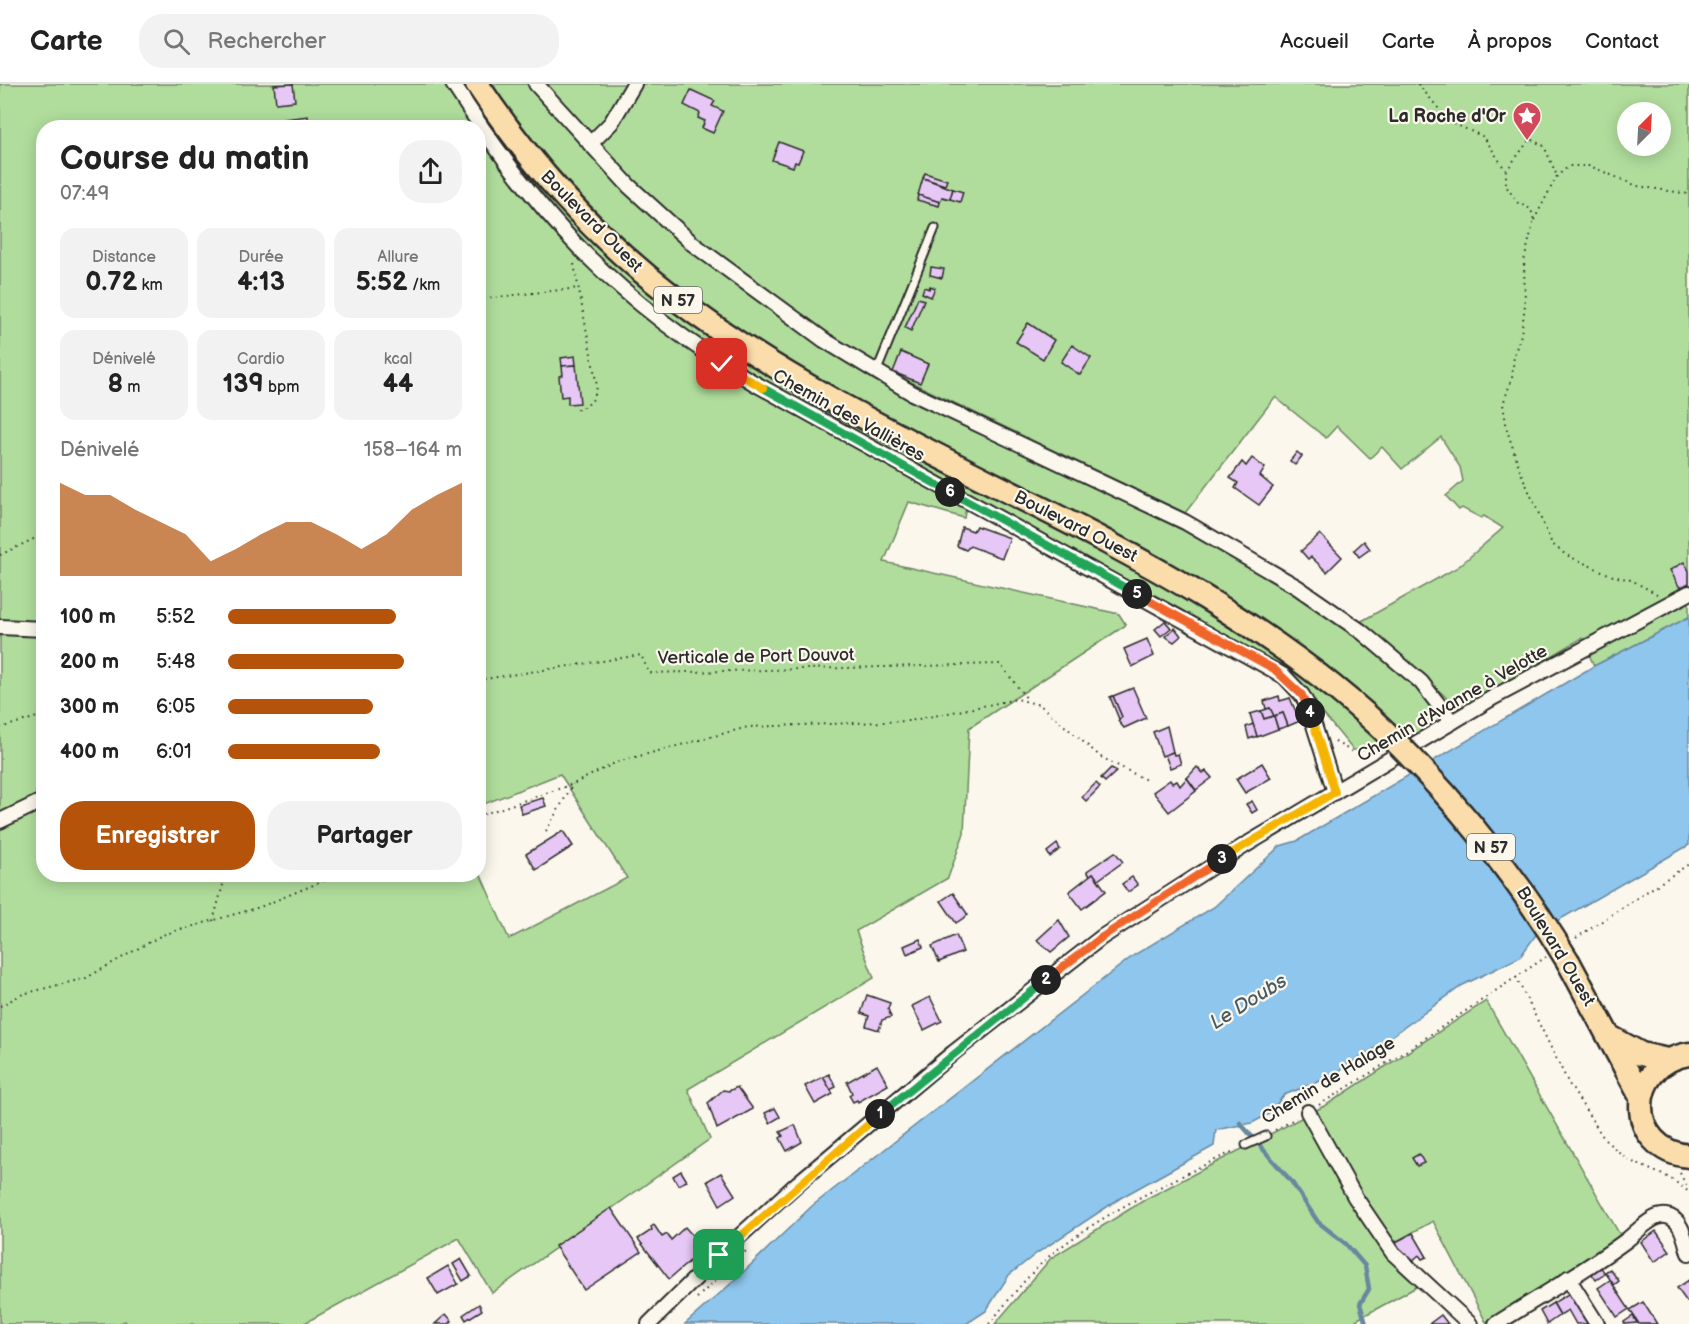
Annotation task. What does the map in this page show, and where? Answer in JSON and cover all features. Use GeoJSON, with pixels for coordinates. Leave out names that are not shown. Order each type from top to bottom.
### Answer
{"type":"FeatureCollection","features":[{"type":"Feature","properties":{"kind":"main road","name":"Boulevard Ouest"},"geometry":{"type":"LineString","coordinates":[[477,84],[527,154],[566,199],[628,259],[694,312],[802,382],[1152,565],[1220,604],[1268,635],[1332,683],[1392,753],[1449,798],[1498,856],[1612,1038],[1641,1097],[1642,1119],[1653,1138],[1670,1152],[1686,1160]]}},
{"type":"Feature","properties":{"kind":"main road"},"geometry":{"type":"LineString","coordinates":[[1612,1038],[1641,1054],[1678,1057]]}},
{"type":"Feature","properties":{"kind":"main road"},"geometry":{"type":"LineString","coordinates":[[1641,1097],[1650,1076],[1678,1057]]}},
{"type":"Feature","properties":{"kind":"street","name":"Chemin des Vallières"},"geometry":{"type":"LineString","coordinates":[[453,84],[477,120]]}},
{"type":"Feature","properties":{"kind":"street"},"geometry":{"type":"LineString","coordinates":[[536,84],[629,186],[693,244],[796,320],[876,373],[912,393],[1185,522],[1297,587],[1362,632],[1421,682],[1452,722]]}},
{"type":"Feature","properties":{"kind":"street"},"geometry":{"type":"LineString","coordinates":[[590,144],[610,123],[634,84]]}},
{"type":"Feature","properties":{"kind":"street","name":"Chemin des Vallières"},"geometry":{"type":"LineString","coordinates":[[486,134],[504,162],[580,251],[647,311],[722,364],[1274,669],[1302,695],[1317,731],[1335,792]]}},
{"type":"Feature","properties":{"kind":"street","name":"Chemin d'Avanne à Velotte"},"geometry":{"type":"LineString","coordinates":[[649,1324],[719,1255],[798,1183],[952,1053],[1054,973],[1152,904],[1335,792],[1392,753],[1452,722],[1535,673],[1689,593]]}},
{"type":"Feature","properties":{"kind":"street"},"geometry":{"type":"LineString","coordinates":[[0,627],[36,629]]}},
{"type":"Feature","properties":{"kind":"street"},"geometry":{"type":"LineString","coordinates":[[0,821],[36,804]]}},
{"type":"Feature","properties":{"kind":"street"},"geometry":{"type":"LineString","coordinates":[[1308,1112],[1355,1197],[1393,1253],[1470,1324]]}},
{"type":"Feature","properties":{"kind":"street"},"geometry":{"type":"LineString","coordinates":[[1496,1324],[1658,1216],[1668,1216],[1676,1220],[1682,1229],[1689,1253]]}},
{"type":"Feature","properties":{"kind":"street"},"geometry":{"type":"LineString","coordinates":[[1568,1278],[1598,1324]]}},
{"type":"Feature","properties":{"kind":"lane"},"geometry":{"type":"LineString","coordinates":[[876,373],[934,228]]}},
{"type":"Feature","properties":{"kind":"lane","name":"Chemin de Halage"},"geometry":{"type":"LineString","coordinates":[[1246,1145],[1266,1136]]}},
{"type":"Feature","properties":{"kind":"path"},"geometry":{"type":"LineString","coordinates":[[1418,84],[1450,122],[1484,137],[1506,171],[1506,186],[1518,203],[1532,209],[1534,220]]}},
{"type":"Feature","properties":{"kind":"path"},"geometry":{"type":"LineString","coordinates":[[1506,171],[1530,139],[1544,146],[1557,176]]}},
{"type":"Feature","properties":{"kind":"path"},"geometry":{"type":"LineString","coordinates":[[1670,603],[1648,588],[1613,576],[1566,555],[1552,544],[1521,473],[1507,430],[1503,404],[1512,378],[1514,355],[1521,335],[1525,305],[1524,261],[1534,220],[1557,176],[1569,166],[1590,165],[1637,186],[1689,194]]}},
{"type":"Feature","properties":{"kind":"path"},"geometry":{"type":"LineString","coordinates":[[574,410],[588,407],[595,396],[597,386],[574,261],[580,251]]}},
{"type":"Feature","properties":{"kind":"path"},"geometry":{"type":"LineString","coordinates":[[486,298],[579,288]]}},
{"type":"Feature","properties":{"kind":"path"},"geometry":{"type":"LineString","coordinates":[[0,555],[36,538]]}},
{"type":"Feature","properties":{"kind":"path","name":"Verticale de Port Douvot"},"geometry":{"type":"LineString","coordinates":[[486,679],[641,655],[649,673],[1000,664],[1029,701]]}},
{"type":"Feature","properties":{"kind":"path"},"geometry":{"type":"LineString","coordinates":[[486,813],[573,784],[617,762],[692,740],[748,727],[909,721],[1005,701],[1029,701],[1050,713],[1101,757],[1148,781]]}},
{"type":"Feature","properties":{"kind":"path"},"geometry":{"type":"LineString","coordinates":[[0,728],[36,717]]}},
{"type":"Feature","properties":{"kind":"path"},"geometry":{"type":"LineString","coordinates":[[1317,731],[1353,754],[1371,762],[1392,753]]}},
{"type":"Feature","properties":{"kind":"path"},"geometry":{"type":"LineString","coordinates":[[546,831],[573,784]]}},
{"type":"Feature","properties":{"kind":"path"},"geometry":{"type":"LineString","coordinates":[[1571,940],[1689,864]]}},
{"type":"Feature","properties":{"kind":"path"},"geometry":{"type":"LineString","coordinates":[[213,922],[224,882]]}},
{"type":"Feature","properties":{"kind":"path"},"geometry":{"type":"LineString","coordinates":[[0,1006],[23,994],[86,978],[162,935],[213,922],[319,882]]}},
{"type":"Feature","properties":{"kind":"path","name":"Chemin de Halage"},"geometry":{"type":"LineString","coordinates":[[1266,1136],[1409,1049],[1516,976],[1561,958]]}},
{"type":"Feature","properties":{"kind":"path"},"geometry":{"type":"LineString","coordinates":[[1516,976],[1569,1084],[1605,1140],[1628,1160],[1656,1171],[1689,1192]]}},
{"type":"Feature","properties":{"kind":"path"},"geometry":{"type":"LineString","coordinates":[[988,1324],[1023,1283],[1053,1254],[1111,1214],[1246,1145]]}},
{"type":"Feature","properties":{"kind":"path"},"geometry":{"type":"LineString","coordinates":[[693,1302],[748,1248]]}},
{"type":"Feature","properties":{"kind":"green space"},"geometry":{"type":"Polygon","coordinates":[[[0,84],[446,84],[471,120],[36,120],[36,882],[484,882],[509,939],[627,878],[560,774],[486,803],[486,142],[517,187],[566,244],[645,318],[757,392],[966,507],[964,518],[909,502],[884,562],[1119,614],[1126,625],[969,728],[964,833],[948,878],[856,931],[874,978],[688,1089],[710,1139],[492,1293],[459,1238],[303,1324],[127,1324],[125,1321],[118,1324],[0,1324],[0,84]]]}},
{"type":"Feature","properties":{"kind":"green space"},"geometry":{"type":"Polygon","coordinates":[[[458,84],[466,84],[494,129],[581,232],[660,300],[725,346],[807,396],[1162,581],[1319,683],[1391,749],[1353,750],[1293,677],[716,355],[629,291],[558,219],[493,139],[486,128],[486,120],[481,120],[458,84]]]}},
{"type":"Feature","properties":{"kind":"green space"},"geometry":{"type":"Polygon","coordinates":[[[489,84],[530,84],[583,148],[656,220],[753,297],[874,380],[1178,526],[1310,602],[1397,667],[1427,697],[1433,723],[1405,740],[1338,676],[1263,621],[1178,568],[815,377],[741,333],[671,283],[598,219],[534,148],[489,84]]]}},
{"type":"Feature","properties":{"kind":"green space"},"geometry":{"type":"Polygon","coordinates":[[[546,84],[1689,84],[1689,617],[1594,666],[1582,638],[1461,710],[1360,622],[1458,567],[1503,528],[1484,516],[1481,518],[1462,508],[1459,510],[1446,496],[1463,481],[1460,467],[1441,437],[1402,469],[1382,447],[1370,458],[1337,426],[1326,438],[1275,397],[1185,513],[875,365],[713,252],[648,196],[568,113],[546,84]]]}},
{"type":"Feature","properties":{"kind":"green space"},"geometry":{"type":"Polygon","coordinates":[[[1486,1001],[1624,1242],[1486,1322],[1433,1221],[1386,1247],[1422,1284],[1356,1320],[1357,1324],[995,1324],[1051,1258],[1146,1199],[1328,1104],[1486,1001]]]}},
{"type":"Feature","properties":{"kind":"water","name":"Le Doubs"},"geometry":{"type":"Polygon","coordinates":[[[1689,617],[1689,845],[1538,932],[1520,957],[1463,985],[1371,1051],[1328,1078],[1284,1095],[1269,1114],[1252,1123],[1216,1130],[1214,1146],[1122,1197],[1037,1253],[1009,1275],[986,1311],[966,1324],[685,1324],[812,1206],[1134,955],[1214,907],[1280,846],[1297,841],[1594,666],[1689,617]]]}},
{"type":"Feature","properties":{"kind":"building"},"geometry":{"type":"Polygon","coordinates":[[[293,84],[295,101],[276,103],[274,85],[293,84]]]}},
{"type":"Feature","properties":{"kind":"building"},"geometry":{"type":"Polygon","coordinates":[[[691,90],[715,101],[712,106],[723,111],[713,133],[702,128],[705,121],[698,118],[700,113],[684,105],[691,90]]]}},
{"type":"Feature","properties":{"kind":"building"},"geometry":{"type":"Polygon","coordinates":[[[308,116],[308,120],[285,120],[308,116]]]}},
{"type":"Feature","properties":{"kind":"building"},"geometry":{"type":"Polygon","coordinates":[[[779,142],[803,151],[798,163],[795,162],[793,167],[772,160],[779,142]]]}},
{"type":"Feature","properties":{"kind":"building"},"geometry":{"type":"Polygon","coordinates":[[[925,173],[947,180],[945,185],[923,178],[925,173]]]}},
{"type":"Feature","properties":{"kind":"building"},"geometry":{"type":"Polygon","coordinates":[[[923,178],[953,189],[950,199],[942,197],[940,202],[918,195],[923,178]]]}},
{"type":"Feature","properties":{"kind":"building"},"geometry":{"type":"Polygon","coordinates":[[[953,189],[963,192],[960,202],[950,199],[953,189]]]}},
{"type":"Feature","properties":{"kind":"building"},"geometry":{"type":"Polygon","coordinates":[[[918,195],[940,202],[939,206],[917,200],[918,195]]]}},
{"type":"Feature","properties":{"kind":"building"},"geometry":{"type":"Polygon","coordinates":[[[931,267],[944,269],[942,278],[930,275],[931,267]]]}},
{"type":"Feature","properties":{"kind":"building"},"geometry":{"type":"Polygon","coordinates":[[[930,286],[935,288],[931,297],[922,293],[924,287],[929,289],[930,286]]]}},
{"type":"Feature","properties":{"kind":"building"},"geometry":{"type":"Polygon","coordinates":[[[918,298],[924,300],[911,331],[905,328],[918,298]]]}},
{"type":"Feature","properties":{"kind":"building"},"geometry":{"type":"Polygon","coordinates":[[[1028,323],[1054,340],[1043,359],[1016,342],[1028,323]]]}},
{"type":"Feature","properties":{"kind":"building"},"geometry":{"type":"Polygon","coordinates":[[[1072,345],[1091,358],[1080,375],[1061,362],[1072,345]]]}},
{"type":"Feature","properties":{"kind":"building"},"geometry":{"type":"Polygon","coordinates":[[[901,352],[928,364],[920,383],[893,372],[901,352]]]}},
{"type":"Feature","properties":{"kind":"building"},"geometry":{"type":"Polygon","coordinates":[[[575,356],[576,365],[562,366],[561,358],[575,356]]]}},
{"type":"Feature","properties":{"kind":"building"},"geometry":{"type":"Polygon","coordinates":[[[576,365],[580,403],[568,404],[568,396],[561,397],[559,376],[563,375],[562,366],[576,365]]]}},
{"type":"Feature","properties":{"kind":"building"},"geometry":{"type":"Polygon","coordinates":[[[1297,452],[1302,456],[1295,465],[1290,461],[1297,452]]]}},
{"type":"Feature","properties":{"kind":"building"},"geometry":{"type":"Polygon","coordinates":[[[1252,458],[1265,468],[1260,476],[1273,487],[1259,505],[1235,488],[1238,483],[1230,478],[1242,462],[1246,466],[1252,458]]]}},
{"type":"Feature","properties":{"kind":"building"},"geometry":{"type":"Polygon","coordinates":[[[976,526],[1010,538],[1002,558],[970,546],[966,550],[957,546],[962,527],[973,531],[976,526]]]}},
{"type":"Feature","properties":{"kind":"building"},"geometry":{"type":"Polygon","coordinates":[[[1320,534],[1342,557],[1327,572],[1311,557],[1308,559],[1301,551],[1320,534]]]}},
{"type":"Feature","properties":{"kind":"building"},"geometry":{"type":"Polygon","coordinates":[[[1364,541],[1370,549],[1359,557],[1354,550],[1364,541]]]}},
{"type":"Feature","properties":{"kind":"building"},"geometry":{"type":"Polygon","coordinates":[[[1684,562],[1689,571],[1689,583],[1680,588],[1670,570],[1684,562]]]}},
{"type":"Feature","properties":{"kind":"building"},"geometry":{"type":"Polygon","coordinates":[[[1165,621],[1171,628],[1161,636],[1155,629],[1165,621]]]}},
{"type":"Feature","properties":{"kind":"building"},"geometry":{"type":"Polygon","coordinates":[[[1175,628],[1181,636],[1174,642],[1165,636],[1175,628]]]}},
{"type":"Feature","properties":{"kind":"building"},"geometry":{"type":"Polygon","coordinates":[[[1147,639],[1154,656],[1132,667],[1124,649],[1147,639]]]}},
{"type":"Feature","properties":{"kind":"building"},"geometry":{"type":"Polygon","coordinates":[[[1133,688],[1146,718],[1124,728],[1118,721],[1122,717],[1113,696],[1133,688]]]}},
{"type":"Feature","properties":{"kind":"building"},"geometry":{"type":"Polygon","coordinates":[[[1113,696],[1122,717],[1119,719],[1110,697],[1113,696]]]}},
{"type":"Feature","properties":{"kind":"building"},"geometry":{"type":"Polygon","coordinates":[[[1279,696],[1280,701],[1290,698],[1300,721],[1288,726],[1283,713],[1274,716],[1270,708],[1266,709],[1264,701],[1279,696]]]}},
{"type":"Feature","properties":{"kind":"building"},"geometry":{"type":"Polygon","coordinates":[[[1270,708],[1274,716],[1264,719],[1261,711],[1270,708]]]}},
{"type":"Feature","properties":{"kind":"building"},"geometry":{"type":"Polygon","coordinates":[[[1261,711],[1264,719],[1274,716],[1278,729],[1257,737],[1250,714],[1261,711]]]}},
{"type":"Feature","properties":{"kind":"building"},"geometry":{"type":"Polygon","coordinates":[[[1283,713],[1288,726],[1278,729],[1274,716],[1283,713]]]}},
{"type":"Feature","properties":{"kind":"building"},"geometry":{"type":"Polygon","coordinates":[[[1253,724],[1257,736],[1249,739],[1246,727],[1253,724]]]}},
{"type":"Feature","properties":{"kind":"building"},"geometry":{"type":"Polygon","coordinates":[[[1167,726],[1173,752],[1162,756],[1153,732],[1167,726]]]}},
{"type":"Feature","properties":{"kind":"building"},"geometry":{"type":"Polygon","coordinates":[[[1173,752],[1174,755],[1178,754],[1181,764],[1170,768],[1165,755],[1173,752]]]}},
{"type":"Feature","properties":{"kind":"building"},"geometry":{"type":"Polygon","coordinates":[[[1262,763],[1271,778],[1245,793],[1236,779],[1262,763]]]}},
{"type":"Feature","properties":{"kind":"building"},"geometry":{"type":"Polygon","coordinates":[[[1197,767],[1203,773],[1206,771],[1212,778],[1196,790],[1187,778],[1197,767]]]}},
{"type":"Feature","properties":{"kind":"building"},"geometry":{"type":"Polygon","coordinates":[[[1111,768],[1117,771],[1105,782],[1101,778],[1111,768]]]}},
{"type":"Feature","properties":{"kind":"building"},"geometry":{"type":"Polygon","coordinates":[[[1187,778],[1196,791],[1169,812],[1153,792],[1170,780],[1172,783],[1177,781],[1180,786],[1187,778]]]}},
{"type":"Feature","properties":{"kind":"building"},"geometry":{"type":"Polygon","coordinates":[[[1096,783],[1100,787],[1086,801],[1082,797],[1096,783]]]}},
{"type":"Feature","properties":{"kind":"building"},"geometry":{"type":"Polygon","coordinates":[[[543,798],[546,806],[522,814],[519,805],[543,798]]]}},
{"type":"Feature","properties":{"kind":"building"},"geometry":{"type":"Polygon","coordinates":[[[1252,801],[1257,810],[1252,813],[1246,804],[1252,801]]]}},
{"type":"Feature","properties":{"kind":"building"},"geometry":{"type":"Polygon","coordinates":[[[563,831],[573,846],[536,870],[526,854],[563,831]]]}},
{"type":"Feature","properties":{"kind":"building"},"geometry":{"type":"Polygon","coordinates":[[[1057,844],[1060,849],[1050,857],[1047,852],[1057,844]]]}},
{"type":"Feature","properties":{"kind":"building"},"geometry":{"type":"Polygon","coordinates":[[[1115,852],[1123,862],[1098,880],[1093,873],[1090,876],[1087,871],[1115,852]]]}},
{"type":"Feature","properties":{"kind":"building"},"geometry":{"type":"Polygon","coordinates":[[[1093,873],[1106,891],[1082,909],[1069,892],[1093,873]]]}},
{"type":"Feature","properties":{"kind":"building"},"geometry":{"type":"Polygon","coordinates":[[[1132,877],[1138,885],[1128,892],[1122,884],[1132,877]]]}},
{"type":"Feature","properties":{"kind":"building"},"geometry":{"type":"Polygon","coordinates":[[[953,893],[968,915],[956,923],[941,901],[953,893]]]}},
{"type":"Feature","properties":{"kind":"building"},"geometry":{"type":"Polygon","coordinates":[[[1059,920],[1069,937],[1051,952],[1037,940],[1059,920]]]}},
{"type":"Feature","properties":{"kind":"building"},"geometry":{"type":"Polygon","coordinates":[[[956,935],[963,952],[939,962],[932,946],[956,935]]]}},
{"type":"Feature","properties":{"kind":"building"},"geometry":{"type":"Polygon","coordinates":[[[920,939],[923,947],[907,954],[904,946],[920,939]]]}},
{"type":"Feature","properties":{"kind":"building"},"geometry":{"type":"Polygon","coordinates":[[[867,995],[890,1003],[888,1009],[891,1017],[882,1020],[879,1030],[866,1026],[869,1016],[861,1013],[867,995]]]}},
{"type":"Feature","properties":{"kind":"building"},"geometry":{"type":"Polygon","coordinates":[[[930,997],[942,1021],[924,1030],[912,1006],[930,997]]]}},
{"type":"Feature","properties":{"kind":"building"},"geometry":{"type":"Polygon","coordinates":[[[877,1065],[888,1085],[858,1102],[857,1100],[853,1102],[849,1095],[852,1093],[847,1082],[877,1065]]]}},
{"type":"Feature","properties":{"kind":"building"},"geometry":{"type":"Polygon","coordinates":[[[829,1074],[836,1087],[830,1090],[823,1077],[829,1074]]]}},
{"type":"Feature","properties":{"kind":"building"},"geometry":{"type":"Polygon","coordinates":[[[823,1077],[833,1094],[815,1104],[805,1086],[823,1077]]]}},
{"type":"Feature","properties":{"kind":"building"},"geometry":{"type":"Polygon","coordinates":[[[737,1087],[753,1109],[717,1129],[708,1103],[723,1090],[729,1091],[737,1087]]]}},
{"type":"Feature","properties":{"kind":"building"},"geometry":{"type":"Polygon","coordinates":[[[775,1108],[780,1117],[770,1123],[765,1113],[775,1108]]]}},
{"type":"Feature","properties":{"kind":"building"},"geometry":{"type":"Polygon","coordinates":[[[795,1125],[802,1142],[787,1151],[780,1138],[783,1136],[780,1132],[795,1125]]]}},
{"type":"Feature","properties":{"kind":"building"},"geometry":{"type":"Polygon","coordinates":[[[1419,1154],[1424,1163],[1417,1166],[1412,1158],[1419,1154]]]}},
{"type":"Feature","properties":{"kind":"building"},"geometry":{"type":"Polygon","coordinates":[[[681,1171],[687,1181],[678,1185],[673,1176],[681,1171]]]}},
{"type":"Feature","properties":{"kind":"building"},"geometry":{"type":"Polygon","coordinates":[[[721,1173],[735,1195],[720,1205],[707,1181],[721,1173]]]}},
{"type":"Feature","properties":{"kind":"building"},"geometry":{"type":"Polygon","coordinates":[[[611,1208],[641,1252],[584,1290],[555,1246],[611,1208]]]}},
{"type":"Feature","properties":{"kind":"building"},"geometry":{"type":"Polygon","coordinates":[[[654,1225],[662,1237],[667,1234],[671,1240],[685,1227],[704,1249],[669,1279],[638,1239],[652,1230],[651,1227],[654,1225]]]}},
{"type":"Feature","properties":{"kind":"building"},"geometry":{"type":"Polygon","coordinates":[[[1656,1231],[1670,1251],[1654,1262],[1641,1242],[1656,1231]]]}},
{"type":"Feature","properties":{"kind":"building"},"geometry":{"type":"Polygon","coordinates":[[[1413,1233],[1427,1257],[1422,1259],[1419,1255],[1411,1262],[1394,1243],[1413,1233]]]}},
{"type":"Feature","properties":{"kind":"building"},"geometry":{"type":"Polygon","coordinates":[[[461,1259],[471,1276],[463,1281],[453,1264],[461,1259]]]}},
{"type":"Feature","properties":{"kind":"building"},"geometry":{"type":"Polygon","coordinates":[[[448,1266],[458,1284],[438,1295],[428,1278],[448,1266]]]}},
{"type":"Feature","properties":{"kind":"building"},"geometry":{"type":"Polygon","coordinates":[[[1601,1267],[1605,1274],[1596,1280],[1592,1274],[1601,1267]]]}},
{"type":"Feature","properties":{"kind":"building"},"geometry":{"type":"Polygon","coordinates":[[[1610,1269],[1619,1281],[1614,1285],[1605,1272],[1610,1269]]]}},
{"type":"Feature","properties":{"kind":"building"},"geometry":{"type":"Polygon","coordinates":[[[1610,1280],[1629,1309],[1617,1317],[1598,1288],[1610,1280]]]}},
{"type":"Feature","properties":{"kind":"building"},"geometry":{"type":"Polygon","coordinates":[[[1689,1280],[1689,1301],[1687,1302],[1677,1288],[1689,1280]]]}},
{"type":"Feature","properties":{"kind":"building"},"geometry":{"type":"Polygon","coordinates":[[[1573,1291],[1594,1324],[1576,1324],[1568,1310],[1560,1315],[1553,1303],[1573,1291]]]}},
{"type":"Feature","properties":{"kind":"building"},"geometry":{"type":"Polygon","coordinates":[[[1643,1302],[1657,1324],[1639,1324],[1630,1310],[1643,1302]]]}},
{"type":"Feature","properties":{"kind":"building"},"geometry":{"type":"Polygon","coordinates":[[[1553,1303],[1560,1315],[1547,1324],[1540,1311],[1553,1303]]]}},
{"type":"Feature","properties":{"kind":"building"},"geometry":{"type":"Polygon","coordinates":[[[479,1304],[482,1310],[466,1320],[463,1315],[479,1304]]]}},
{"type":"Feature","properties":{"kind":"building"},"geometry":{"type":"Polygon","coordinates":[[[446,1314],[452,1321],[449,1324],[435,1324],[446,1314]]]}},
{"type":"Feature","properties":{"kind":"building"},"geometry":{"type":"Polygon","coordinates":[[[1441,1315],[1448,1324],[1429,1324],[1441,1315]]]}},
{"type":"Feature","properties":{"kind":"building"},"geometry":{"type":"Polygon","coordinates":[[[1633,1316],[1637,1323],[1625,1324],[1624,1322],[1633,1316]]]}},
{"type":"Feature","properties":{"kind":"waterway"},"geometry":{"type":"LineString","coordinates":[[1240,1123],[1291,1181],[1318,1222],[1346,1244],[1365,1266],[1369,1289],[1360,1304],[1366,1324]]}},
{"type":"Feature","properties":{"kind":"place","name":"La Roche d'Or"},"geometry":{"type":"Point","coordinates":[1527,142]}},
{"type":"Feature","properties":{"kind":"route"},"geometry":{"type":"LineString","coordinates":[[719,1255],[798,1183],[952,1053],[1054,973],[1102,937],[1152,904],[1335,792],[1308,706],[1293,684],[1274,669],[722,364]]}}]}
